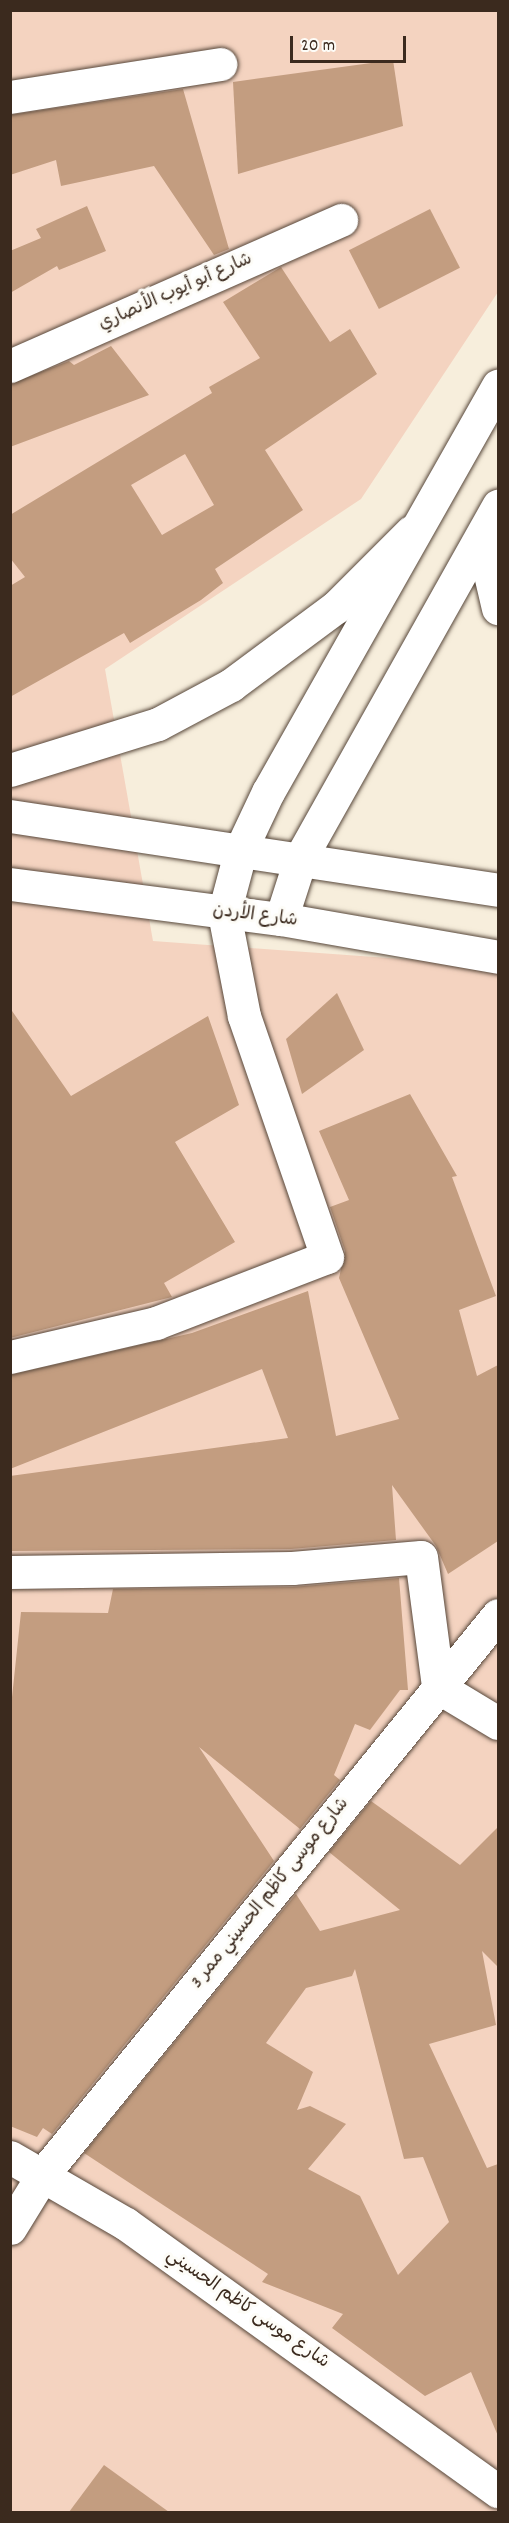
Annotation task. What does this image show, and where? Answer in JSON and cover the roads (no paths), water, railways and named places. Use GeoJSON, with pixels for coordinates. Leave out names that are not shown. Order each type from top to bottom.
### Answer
{"type":"FeatureCollection","features":[{"type":"Feature","properties":{"kind":"main road"},"geometry":{"type":"LineString","coordinates":[[10,97],[220,64]]}},
{"type":"Feature","properties":{"kind":"main road","name":"شارع أبو أيوب الأنصاري"},"geometry":{"type":"LineString","coordinates":[[10,366],[341,220]]}},
{"type":"Feature","properties":{"kind":"main road"},"geometry":{"type":"LineString","coordinates":[[10,1357],[156,1323],[327,1257],[244,1016],[224,913],[241,849],[411,532],[498,386]]}},
{"type":"Feature","properties":{"kind":"main road"},"geometry":{"type":"LineString","coordinates":[[281,919],[300,857],[482,540],[498,506]]}},
{"type":"Feature","properties":{"kind":"main road"},"geometry":{"type":"LineString","coordinates":[[10,770],[158,724],[231,685],[336,607],[411,532]]}},
{"type":"Feature","properties":{"kind":"main road"},"geometry":{"type":"LineString","coordinates":[[482,540],[498,608]]}},
{"type":"Feature","properties":{"kind":"main road"},"geometry":{"type":"LineString","coordinates":[[10,816],[300,857],[498,890]]}},
{"type":"Feature","properties":{"kind":"main road","name":"شارع الأردن"},"geometry":{"type":"LineString","coordinates":[[10,884],[281,919],[498,957]]}},
{"type":"Feature","properties":{"kind":"main road"},"geometry":{"type":"LineString","coordinates":[[10,1572],[292,1568],[421,1557],[438,1687],[498,1723]]}},
{"type":"Feature","properties":{"kind":"main road","name":"شارع موسى كاظم الحسيني ممر 3"},"geometry":{"type":"LineString","coordinates":[[44,2173],[498,1615]]}},
{"type":"Feature","properties":{"kind":"main road","name":"شارع موسى كاظم الحسيني"},"geometry":{"type":"LineString","coordinates":[[10,2157],[44,2173],[126,2224],[498,2491]]}},
{"type":"Feature","properties":{"kind":"main road"},"geometry":{"type":"LineString","coordinates":[[10,2228],[44,2173]]}}]}
